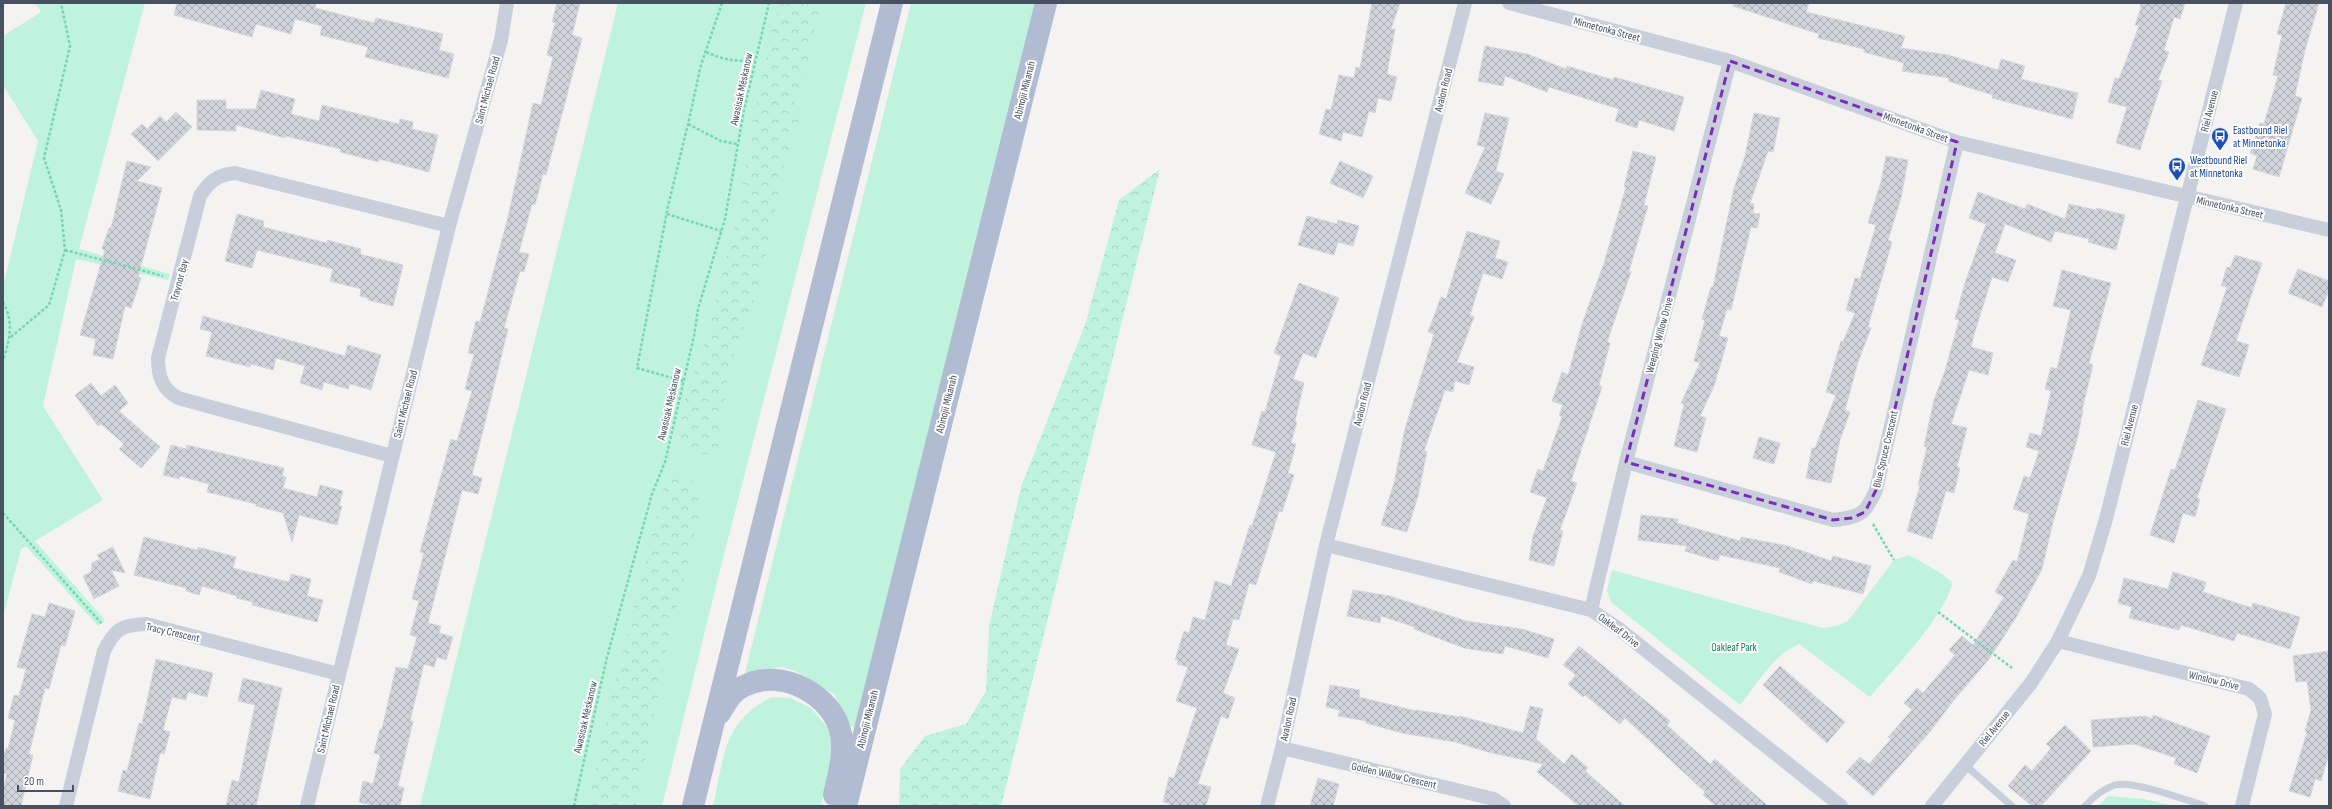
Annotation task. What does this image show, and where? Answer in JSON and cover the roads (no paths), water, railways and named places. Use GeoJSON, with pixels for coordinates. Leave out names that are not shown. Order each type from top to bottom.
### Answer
{"type":"FeatureCollection","features":[{"type":"Feature","properties":{"kind":"main road"},"geometry":{"type":"LineString","coordinates":[[693,806],[892,3]]}},
{"type":"Feature","properties":{"kind":"main road","name":"Abinojii Mikanah"},"geometry":{"type":"LineString","coordinates":[[846,806],[1046,3]]}},
{"type":"Feature","properties":{"kind":"main road"},"geometry":{"type":"LineString","coordinates":[[714,723],[729,697],[743,686],[755,682],[785,681],[803,688],[815,696],[826,705],[833,715],[841,734],[842,754],[832,806]]}},
{"type":"Feature","properties":{"kind":"street","name":"Saint Michael Road"},"geometry":{"type":"LineString","coordinates":[[307,806],[449,226],[501,40],[507,3]]}},
{"type":"Feature","properties":{"kind":"street","name":"Avalon Road"},"geometry":{"type":"LineString","coordinates":[[1267,806],[1282,748],[1326,545],[1465,3]]}},
{"type":"Feature","properties":{"kind":"street","name":"Minnetonka Street"},"geometry":{"type":"LineString","coordinates":[[1509,3],[1730,61],[1957,142],[2329,230]]}},
{"type":"Feature","properties":{"kind":"street","name":"Riel Avenue"},"geometry":{"type":"LineString","coordinates":[[1932,806],[2031,682],[2058,641],[2088,576],[2106,519],[2236,3]]}},
{"type":"Feature","properties":{"kind":"street","name":"Weeping Willow Drive"},"geometry":{"type":"LineString","coordinates":[[1591,610],[1626,462],[1730,61]]}},
{"type":"Feature","properties":{"kind":"street","name":"Blue Spruce Crescent"},"geometry":{"type":"LineString","coordinates":[[1626,462],[1833,520],[1852,518],[1865,512],[1876,490],[1957,142]]}},
{"type":"Feature","properties":{"kind":"street","name":"Traynor Bay"},"geometry":{"type":"LineString","coordinates":[[392,456],[178,398],[169,392],[162,384],[158,371],[158,358],[200,196],[207,185],[216,178],[225,174],[235,173],[449,226]]}},
{"type":"Feature","properties":{"kind":"street","name":"Oakleaf Drive"},"geometry":{"type":"LineString","coordinates":[[1326,545],[1591,610],[1620,629],[1841,806]]}},
{"type":"Feature","properties":{"kind":"street","name":"Tracy Crescent"},"geometry":{"type":"LineString","coordinates":[[66,806],[104,651],[117,630],[130,625],[146,624],[339,674]]}},
{"type":"Feature","properties":{"kind":"street","name":"Winslow Drive"},"geometry":{"type":"LineString","coordinates":[[2058,641],[2249,689],[2260,698],[2265,714],[2242,806]]}},
{"type":"Feature","properties":{"kind":"street","name":"Golden Willow Crescent"},"geometry":{"type":"LineString","coordinates":[[1282,748],[1494,799],[1504,806]]}},
{"type":"Feature","properties":{"kind":"lane"},"geometry":{"type":"LineString","coordinates":[[1965,765],[2012,806]]}},
{"type":"Feature","properties":{"kind":"lane"},"geometry":{"type":"LineString","coordinates":[[2085,806],[2094,796],[2116,784],[2135,785],[2205,806]]}},
{"type":"Feature","properties":{"kind":"place","name":"Eastbound Riel at Minnetonka"},"geometry":{"type":"Point","coordinates":[2220,151]}},
{"type":"Feature","properties":{"kind":"place","name":"Westbound Riel at Minnetonka"},"geometry":{"type":"Point","coordinates":[2177,181]}},
{"type":"Feature","properties":{"kind":"park label","name":"Oakleaf Park"},"geometry":{"type":"Point","coordinates":[1734,647]}}]}
